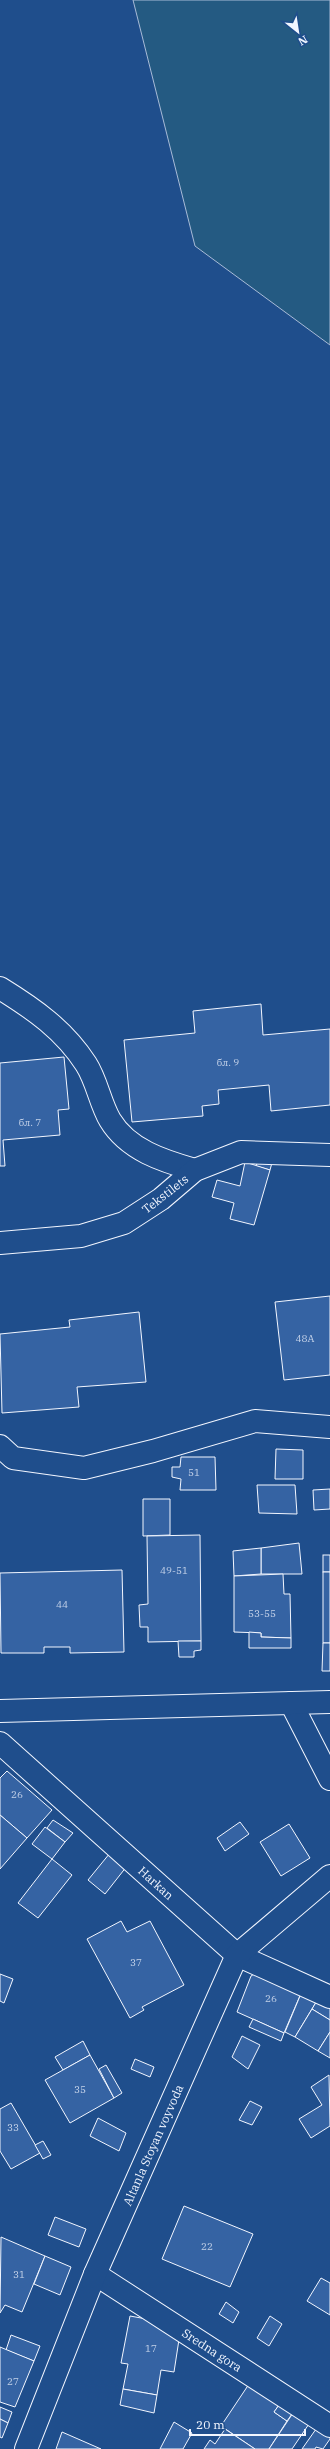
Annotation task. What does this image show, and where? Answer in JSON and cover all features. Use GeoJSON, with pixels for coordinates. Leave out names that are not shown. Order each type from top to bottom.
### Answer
{"type":"FeatureCollection","features":[{"type":"Feature","properties":{"kind":"street"},"geometry":{"type":"LineString","coordinates":[[0,988],[42,1014],[66,1037],[87,1064],[110,1120],[133,1144],[160,1160],[195,1170]]}},
{"type":"Feature","properties":{"kind":"street","name":"Tekstilets"},"geometry":{"type":"LineString","coordinates":[[0,1243],[81,1236],[124,1223],[162,1199],[195,1170],[241,1152],[330,1156]]}},
{"type":"Feature","properties":{"kind":"street"},"geometry":{"type":"LineString","coordinates":[[0,1446],[13,1458],[84,1468],[153,1451],[255,1421],[330,1427]]}},
{"type":"Feature","properties":{"kind":"street"},"geometry":{"type":"LineString","coordinates":[[0,1711],[330,1702]]}},
{"type":"Feature","properties":{"kind":"street"},"geometry":{"type":"LineString","coordinates":[[291,1703],[330,1779]]}},
{"type":"Feature","properties":{"kind":"street","name":"Harkan"},"geometry":{"type":"LineString","coordinates":[[0,1743],[237,1955],[330,1997]]}},
{"type":"Feature","properties":{"kind":"street","name":"Altanla Stoyan voyvoda"},"geometry":{"type":"LineString","coordinates":[[26,2449],[95,2274],[237,1955],[330,1876]]}},
{"type":"Feature","properties":{"kind":"street","name":"Sredna gora"},"geometry":{"type":"LineString","coordinates":[[95,2274],[330,2426]]}},
{"type":"Feature","properties":{"kind":"shaded area"},"geometry":{"type":"Polygon","coordinates":[[[133,0],[330,0],[330,345],[195,246],[133,0]]]}},
{"type":"Feature","properties":{"kind":"building"},"geometry":{"type":"Polygon","coordinates":[[[261,1004],[263,1035],[330,1029],[330,1105],[271,1111],[269,1085],[218,1090],[219,1104],[202,1106],[203,1116],[132,1122],[124,1040],[195,1033],[193,1011],[261,1004]]]}},
{"type":"Feature","properties":{"kind":"building"},"geometry":{"type":"Polygon","coordinates":[[[64,1057],[69,1109],[58,1110],[60,1135],[3,1140],[5,1166],[0,1166],[0,1063],[64,1057]]]}},
{"type":"Feature","properties":{"kind":"building"},"geometry":{"type":"Polygon","coordinates":[[[260,1155],[273,1159],[270,1170],[256,1166],[260,1155]]]}},
{"type":"Feature","properties":{"kind":"building"},"geometry":{"type":"Polygon","coordinates":[[[245,1162],[270,1170],[254,1225],[230,1219],[234,1203],[212,1197],[217,1180],[240,1186],[245,1162]]]}},
{"type":"Feature","properties":{"kind":"building"},"geometry":{"type":"Polygon","coordinates":[[[330,1296],[330,1375],[284,1380],[275,1302],[330,1296]]]}},
{"type":"Feature","properties":{"kind":"building"},"geometry":{"type":"Polygon","coordinates":[[[139,1312],[146,1382],[77,1387],[79,1407],[2,1413],[0,1334],[70,1327],[69,1320],[139,1312]]]}},
{"type":"Feature","properties":{"kind":"building"},"geometry":{"type":"Polygon","coordinates":[[[276,1449],[303,1450],[303,1479],[275,1479],[276,1449]]]}},
{"type":"Feature","properties":{"kind":"building"},"geometry":{"type":"Polygon","coordinates":[[[181,1457],[215,1457],[216,1490],[180,1490],[181,1479],[172,1477],[172,1467],[180,1467],[181,1457]]]}},
{"type":"Feature","properties":{"kind":"building"},"geometry":{"type":"Polygon","coordinates":[[[257,1485],[295,1485],[297,1514],[259,1513],[257,1485]]]}},
{"type":"Feature","properties":{"kind":"building"},"geometry":{"type":"Polygon","coordinates":[[[330,1489],[330,1509],[314,1510],[313,1490],[330,1489]]]}},
{"type":"Feature","properties":{"kind":"building"},"geometry":{"type":"Polygon","coordinates":[[[143,1499],[170,1499],[170,1535],[143,1536],[143,1499]]]}},
{"type":"Feature","properties":{"kind":"building"},"geometry":{"type":"Polygon","coordinates":[[[200,1535],[201,1641],[148,1642],[148,1627],[140,1627],[139,1605],[148,1604],[147,1536],[200,1535]]]}},
{"type":"Feature","properties":{"kind":"building"},"geometry":{"type":"Polygon","coordinates":[[[299,1543],[302,1574],[261,1574],[261,1548],[299,1543]]]}},
{"type":"Feature","properties":{"kind":"building"},"geometry":{"type":"Polygon","coordinates":[[[261,1548],[261,1574],[234,1576],[233,1551],[261,1548]]]}},
{"type":"Feature","properties":{"kind":"building"},"geometry":{"type":"Polygon","coordinates":[[[323,1555],[330,1555],[330,1572],[323,1572],[323,1555]]]}},
{"type":"Feature","properties":{"kind":"building"},"geometry":{"type":"Polygon","coordinates":[[[122,1570],[124,1652],[70,1653],[70,1647],[44,1647],[44,1653],[1,1653],[0,1573],[122,1570]]]}},
{"type":"Feature","properties":{"kind":"building"},"geometry":{"type":"Polygon","coordinates":[[[323,1572],[330,1572],[330,1643],[323,1643],[323,1572]]]}},
{"type":"Feature","properties":{"kind":"building"},"geometry":{"type":"Polygon","coordinates":[[[283,1574],[284,1594],[290,1594],[291,1638],[261,1637],[261,1633],[234,1632],[234,1576],[283,1574]]]}},
{"type":"Feature","properties":{"kind":"building"},"geometry":{"type":"Polygon","coordinates":[[[249,1632],[261,1633],[261,1637],[291,1638],[291,1648],[249,1648],[249,1632]]]}},
{"type":"Feature","properties":{"kind":"building"},"geometry":{"type":"Polygon","coordinates":[[[178,1641],[201,1641],[201,1650],[194,1651],[194,1657],[179,1657],[178,1641]]]}},
{"type":"Feature","properties":{"kind":"building"},"geometry":{"type":"Polygon","coordinates":[[[323,1643],[330,1643],[330,1671],[322,1671],[323,1643]]]}},
{"type":"Feature","properties":{"kind":"building"},"geometry":{"type":"Polygon","coordinates":[[[7,1771],[52,1810],[27,1838],[0,1815],[0,1778],[7,1771]]]}},
{"type":"Feature","properties":{"kind":"building"},"geometry":{"type":"Polygon","coordinates":[[[0,1815],[27,1838],[0,1869],[0,1815]]]}},
{"type":"Feature","properties":{"kind":"building"},"geometry":{"type":"Polygon","coordinates":[[[53,1820],[73,1833],[65,1842],[47,1828],[53,1820]]]}},
{"type":"Feature","properties":{"kind":"building"},"geometry":{"type":"Polygon","coordinates":[[[240,1822],[249,1834],[225,1851],[217,1838],[240,1822]]]}},
{"type":"Feature","properties":{"kind":"building"},"geometry":{"type":"Polygon","coordinates":[[[289,1824],[310,1858],[281,1876],[260,1842],[289,1824]]]}},
{"type":"Feature","properties":{"kind":"building"},"geometry":{"type":"Polygon","coordinates":[[[45,1827],[65,1842],[52,1859],[32,1844],[45,1827]]]}},
{"type":"Feature","properties":{"kind":"building"},"geometry":{"type":"Polygon","coordinates":[[[110,1853],[127,1866],[105,1894],[88,1880],[110,1853]]]}},
{"type":"Feature","properties":{"kind":"building"},"geometry":{"type":"Polygon","coordinates":[[[52,1859],[72,1875],[38,1918],[18,1903],[52,1859]]]}},
{"type":"Feature","properties":{"kind":"building"},"geometry":{"type":"Polygon","coordinates":[[[121,1921],[127,1932],[150,1921],[184,1985],[142,2007],[144,2010],[130,2018],[87,1939],[121,1921]]]}},
{"type":"Feature","properties":{"kind":"building"},"geometry":{"type":"Polygon","coordinates":[[[270,1964],[305,1984],[284,2033],[237,2012],[251,1976],[270,1964]]]}},
{"type":"Feature","properties":{"kind":"building"},"geometry":{"type":"Polygon","coordinates":[[[0,1974],[13,1979],[4,2003],[0,2001],[0,1974]]]}},
{"type":"Feature","properties":{"kind":"building"},"geometry":{"type":"Polygon","coordinates":[[[305,1984],[321,1994],[295,2037],[285,2032],[305,1984]]]}},
{"type":"Feature","properties":{"kind":"building"},"geometry":{"type":"Polygon","coordinates":[[[321,1994],[330,1999],[330,2020],[312,2009],[321,1994]]]}},
{"type":"Feature","properties":{"kind":"building"},"geometry":{"type":"Polygon","coordinates":[[[312,2009],[330,2020],[330,2032],[318,2051],[295,2037],[312,2009]]]}},
{"type":"Feature","properties":{"kind":"building"},"geometry":{"type":"Polygon","coordinates":[[[253,2019],[284,2033],[281,2041],[249,2027],[253,2019]]]}},
{"type":"Feature","properties":{"kind":"building"},"geometry":{"type":"Polygon","coordinates":[[[330,2032],[330,2058],[318,2051],[330,2032]]]}},
{"type":"Feature","properties":{"kind":"building"},"geometry":{"type":"Polygon","coordinates":[[[242,2036],[260,2045],[248,2069],[232,2057],[242,2036]]]}},
{"type":"Feature","properties":{"kind":"building"},"geometry":{"type":"Polygon","coordinates":[[[83,2041],[90,2055],[63,2070],[55,2057],[83,2041]]]}},
{"type":"Feature","properties":{"kind":"building"},"geometry":{"type":"Polygon","coordinates":[[[90,2055],[114,2098],[70,2123],[45,2080],[90,2055]]]}},
{"type":"Feature","properties":{"kind":"building"},"geometry":{"type":"Polygon","coordinates":[[[135,2059],[154,2067],[150,2077],[131,2069],[135,2059]]]}},
{"type":"Feature","properties":{"kind":"building"},"geometry":{"type":"Polygon","coordinates":[[[106,2065],[122,2093],[114,2098],[99,2069],[106,2065]]]}},
{"type":"Feature","properties":{"kind":"building"},"geometry":{"type":"Polygon","coordinates":[[[329,2075],[330,2126],[311,2138],[299,2119],[322,2105],[311,2087],[329,2075]]]}},
{"type":"Feature","properties":{"kind":"building"},"geometry":{"type":"Polygon","coordinates":[[[250,2101],[262,2107],[252,2125],[239,2120],[250,2101]]]}},
{"type":"Feature","properties":{"kind":"building"},"geometry":{"type":"Polygon","coordinates":[[[11,2103],[40,2153],[11,2169],[0,2151],[0,2109],[11,2103]]]}},
{"type":"Feature","properties":{"kind":"building"},"geometry":{"type":"Polygon","coordinates":[[[98,2118],[126,2133],[119,2151],[90,2136],[98,2118]]]}},
{"type":"Feature","properties":{"kind":"building"},"geometry":{"type":"Polygon","coordinates":[[[43,2141],[51,2155],[43,2159],[35,2145],[43,2141]]]}},
{"type":"Feature","properties":{"kind":"building"},"geometry":{"type":"Polygon","coordinates":[[[184,2206],[253,2234],[230,2287],[162,2259],[184,2206]]]}},
{"type":"Feature","properties":{"kind":"building"},"geometry":{"type":"Polygon","coordinates":[[[55,2217],[86,2229],[79,2247],[48,2235],[55,2217]]]}},
{"type":"Feature","properties":{"kind":"building"},"geometry":{"type":"Polygon","coordinates":[[[1,2237],[45,2256],[22,2312],[5,2305],[0,2313],[1,2237]]]}},
{"type":"Feature","properties":{"kind":"building"},"geometry":{"type":"Polygon","coordinates":[[[45,2256],[71,2267],[60,2295],[34,2284],[45,2256]]]}},
{"type":"Feature","properties":{"kind":"building"},"geometry":{"type":"Polygon","coordinates":[[[321,2278],[330,2283],[330,2315],[307,2301],[321,2278]]]}},
{"type":"Feature","properties":{"kind":"building"},"geometry":{"type":"Polygon","coordinates":[[[226,2302],[239,2312],[233,2323],[219,2314],[226,2302]]]}},
{"type":"Feature","properties":{"kind":"building"},"geometry":{"type":"Polygon","coordinates":[[[130,2316],[163,2322],[180,2333],[174,2372],[161,2370],[157,2395],[123,2389],[128,2364],[121,2363],[130,2316]]]}},
{"type":"Feature","properties":{"kind":"building"},"geometry":{"type":"Polygon","coordinates":[[[270,2316],[282,2324],[269,2346],[257,2338],[270,2316]]]}},
{"type":"Feature","properties":{"kind":"building"},"geometry":{"type":"Polygon","coordinates":[[[11,2335],[40,2346],[34,2361],[6,2350],[11,2335]]]}},
{"type":"Feature","properties":{"kind":"building"},"geometry":{"type":"Polygon","coordinates":[[[0,2347],[34,2361],[15,2407],[0,2402],[0,2347]]]}},
{"type":"Feature","properties":{"kind":"building"},"geometry":{"type":"Polygon","coordinates":[[[253,2378],[284,2398],[274,2412],[287,2421],[269,2449],[255,2449],[221,2426],[253,2378]]]}},
{"type":"Feature","properties":{"kind":"building"},"geometry":{"type":"Polygon","coordinates":[[[123,2389],[157,2395],[154,2413],[120,2405],[123,2389]]]}},
{"type":"Feature","properties":{"kind":"building"},"geometry":{"type":"Polygon","coordinates":[[[284,2398],[297,2407],[287,2421],[274,2412],[284,2398]]]}},
{"type":"Feature","properties":{"kind":"building"},"geometry":{"type":"Polygon","coordinates":[[[0,2407],[12,2412],[8,2423],[0,2419],[0,2407]]]}},
{"type":"Feature","properties":{"kind":"building"},"geometry":{"type":"Polygon","coordinates":[[[297,2407],[313,2418],[292,2449],[269,2449],[297,2407]]]}},
{"type":"Feature","properties":{"kind":"building"},"geometry":{"type":"Polygon","coordinates":[[[0,2419],[8,2423],[2,2438],[0,2437],[0,2419]]]}},
{"type":"Feature","properties":{"kind":"building"},"geometry":{"type":"Polygon","coordinates":[[[174,2422],[192,2433],[183,2449],[160,2449],[174,2422]]]}},
{"type":"Feature","properties":{"kind":"building"},"geometry":{"type":"Polygon","coordinates":[[[321,2422],[330,2428],[330,2439],[323,2449],[316,2447],[315,2449],[302,2449],[321,2422]]]}},
{"type":"Feature","properties":{"kind":"building"},"geometry":{"type":"Polygon","coordinates":[[[225,2429],[255,2449],[204,2449],[210,2440],[215,2444],[225,2429]]]}},
{"type":"Feature","properties":{"kind":"building"},"geometry":{"type":"Polygon","coordinates":[[[62,2432],[101,2449],[56,2449],[62,2432]]]}}]}
